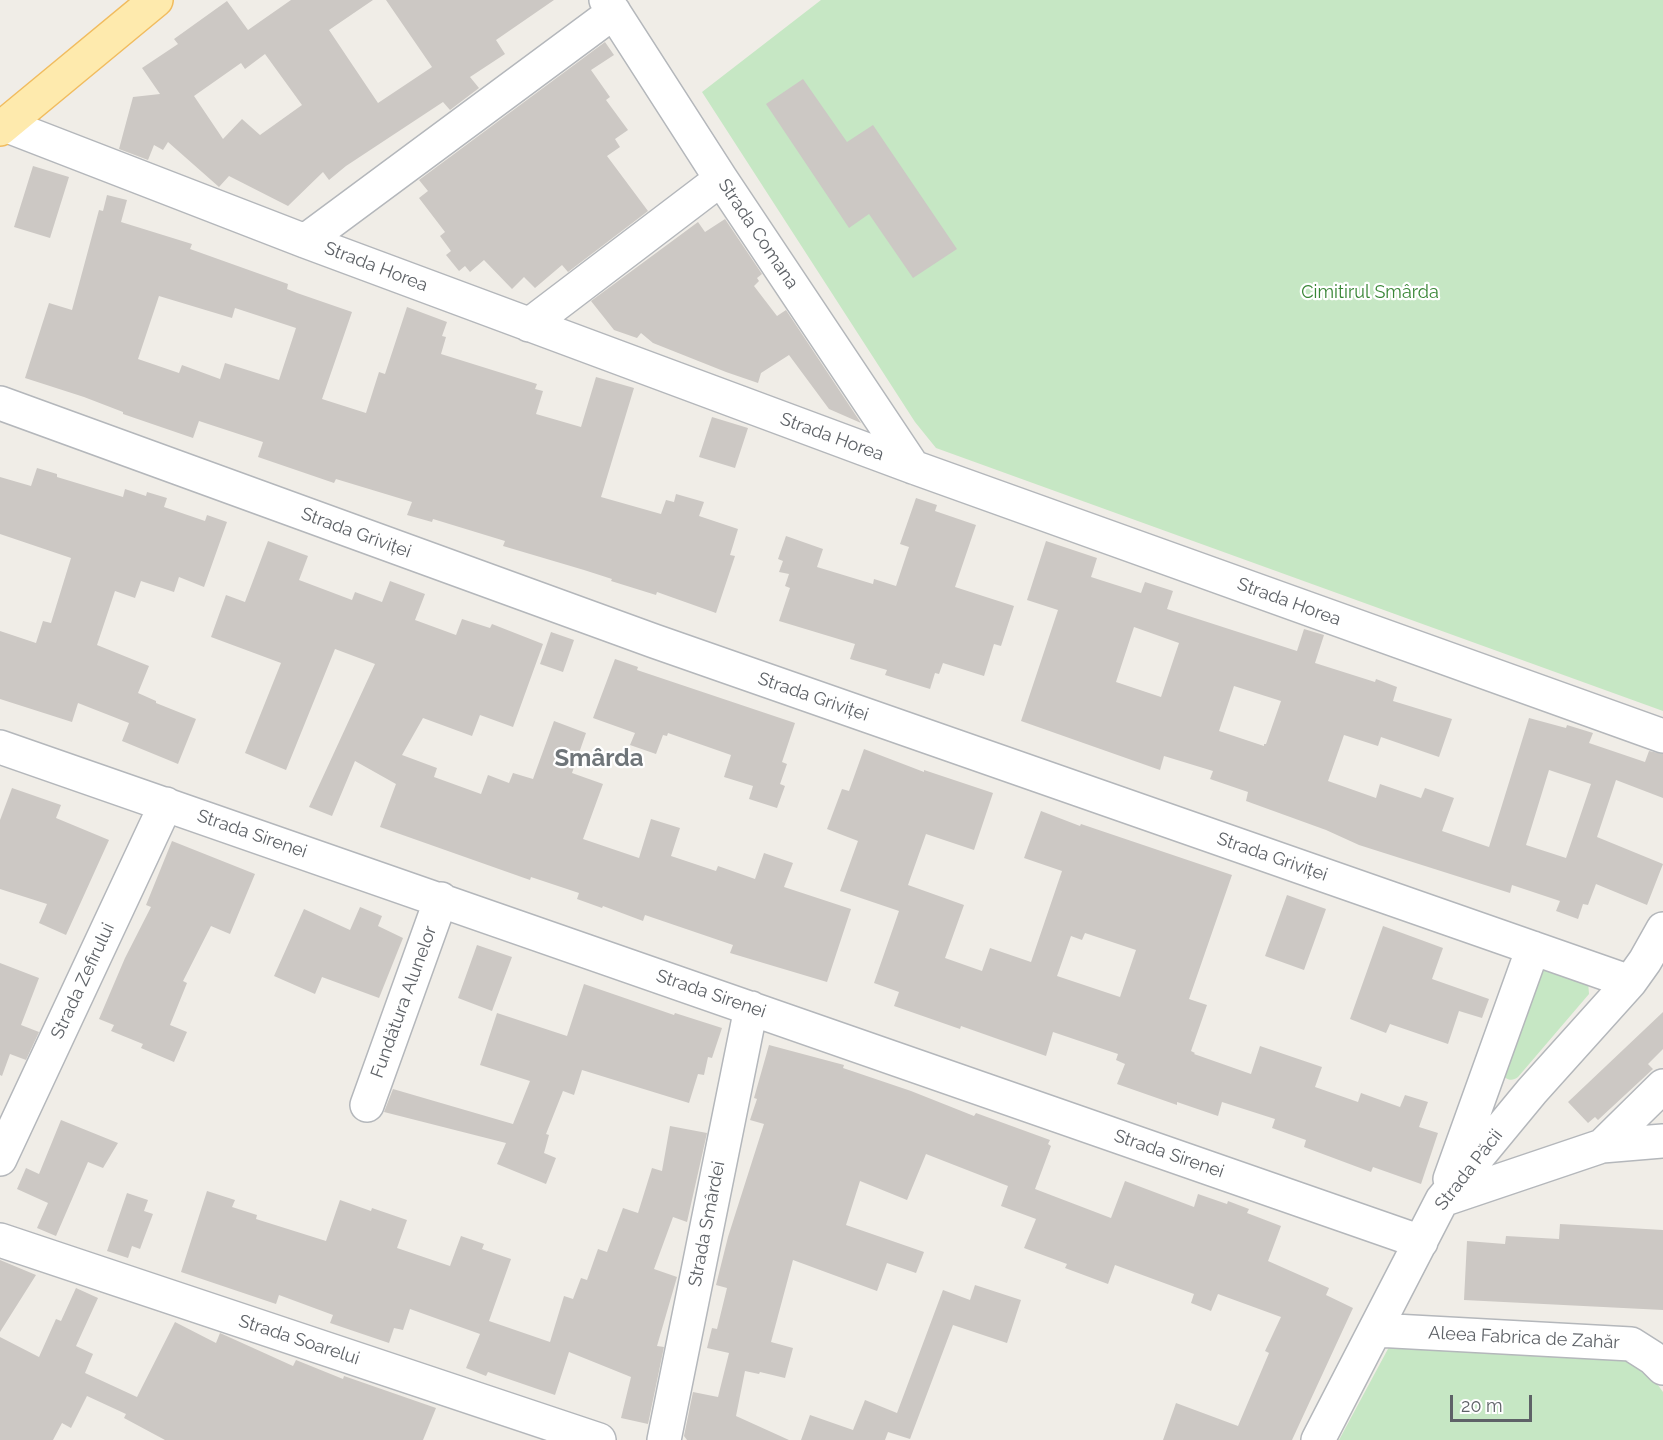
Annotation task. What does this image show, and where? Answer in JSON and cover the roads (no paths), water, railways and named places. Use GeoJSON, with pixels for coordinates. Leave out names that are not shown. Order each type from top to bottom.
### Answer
{"type":"FeatureCollection","features":[{"type":"Feature","properties":{"kind":"main road"},"geometry":{"type":"LineString","coordinates":[[2,127],[156,0]]}},
{"type":"Feature","properties":{"kind":"street","name":"Strada Comana"},"geometry":{"type":"LineString","coordinates":[[610,6],[721,179],[913,467]]}},
{"type":"Feature","properties":{"kind":"street"},"geometry":{"type":"LineString","coordinates":[[305,240],[610,6]]}},
{"type":"Feature","properties":{"kind":"street","name":"Strada Horea"},"geometry":{"type":"LineString","coordinates":[[2,127],[913,467],[1663,736]]}},
{"type":"Feature","properties":{"kind":"street"},"geometry":{"type":"LineString","coordinates":[[530,325],[721,179]]}},
{"type":"Feature","properties":{"kind":"street","name":"Strada Griviței"},"geometry":{"type":"LineString","coordinates":[[0,403],[654,641],[1630,982]]}},
{"type":"Feature","properties":{"kind":"street","name":"Strada Sirenei"},"geometry":{"type":"LineString","coordinates":[[0,747],[1421,1242]]}},
{"type":"Feature","properties":{"kind":"street","name":"Strada Zefirului"},"geometry":{"type":"LineString","coordinates":[[0,1159],[166,804]]}},
{"type":"Feature","properties":{"kind":"street","name":"Fundătura Alunelor"},"geometry":{"type":"LineString","coordinates":[[367,1105],[441,899]]}},
{"type":"Feature","properties":{"kind":"street","name":"Strada Păcii"},"geometry":{"type":"LineString","coordinates":[[1318,1440],[1442,1200],[1532,1091],[1630,982],[1663,929]]}},
{"type":"Feature","properties":{"kind":"street"},"geometry":{"type":"LineString","coordinates":[[1442,1200],[1533,948]]}},
{"type":"Feature","properties":{"kind":"street","name":"Strada Smârdei"},"geometry":{"type":"LineString","coordinates":[[664,1440],[751,1008]]}},
{"type":"Feature","properties":{"kind":"street"},"geometry":{"type":"LineString","coordinates":[[1602,1146],[1663,1086]]}},
{"type":"Feature","properties":{"kind":"street"},"geometry":{"type":"LineString","coordinates":[[1442,1200],[1602,1146],[1663,1141]]}},
{"type":"Feature","properties":{"kind":"street","name":"Strada Soarelui"},"geometry":{"type":"LineString","coordinates":[[0,1240],[598,1440]]}},
{"type":"Feature","properties":{"kind":"street","name":"Aleea Fabrica de Zahăr"},"geometry":{"type":"LineString","coordinates":[[1376,1330],[1631,1344],[1653,1358],[1663,1368]]}},
{"type":"Feature","properties":{"kind":"district","name":"Smârda"},"geometry":{"type":"Point","coordinates":[599,759]}},
{"type":"Feature","properties":{"kind":"park label","name":"Cimitirul Smârda"},"geometry":{"type":"Point","coordinates":[1370,293]}}]}
